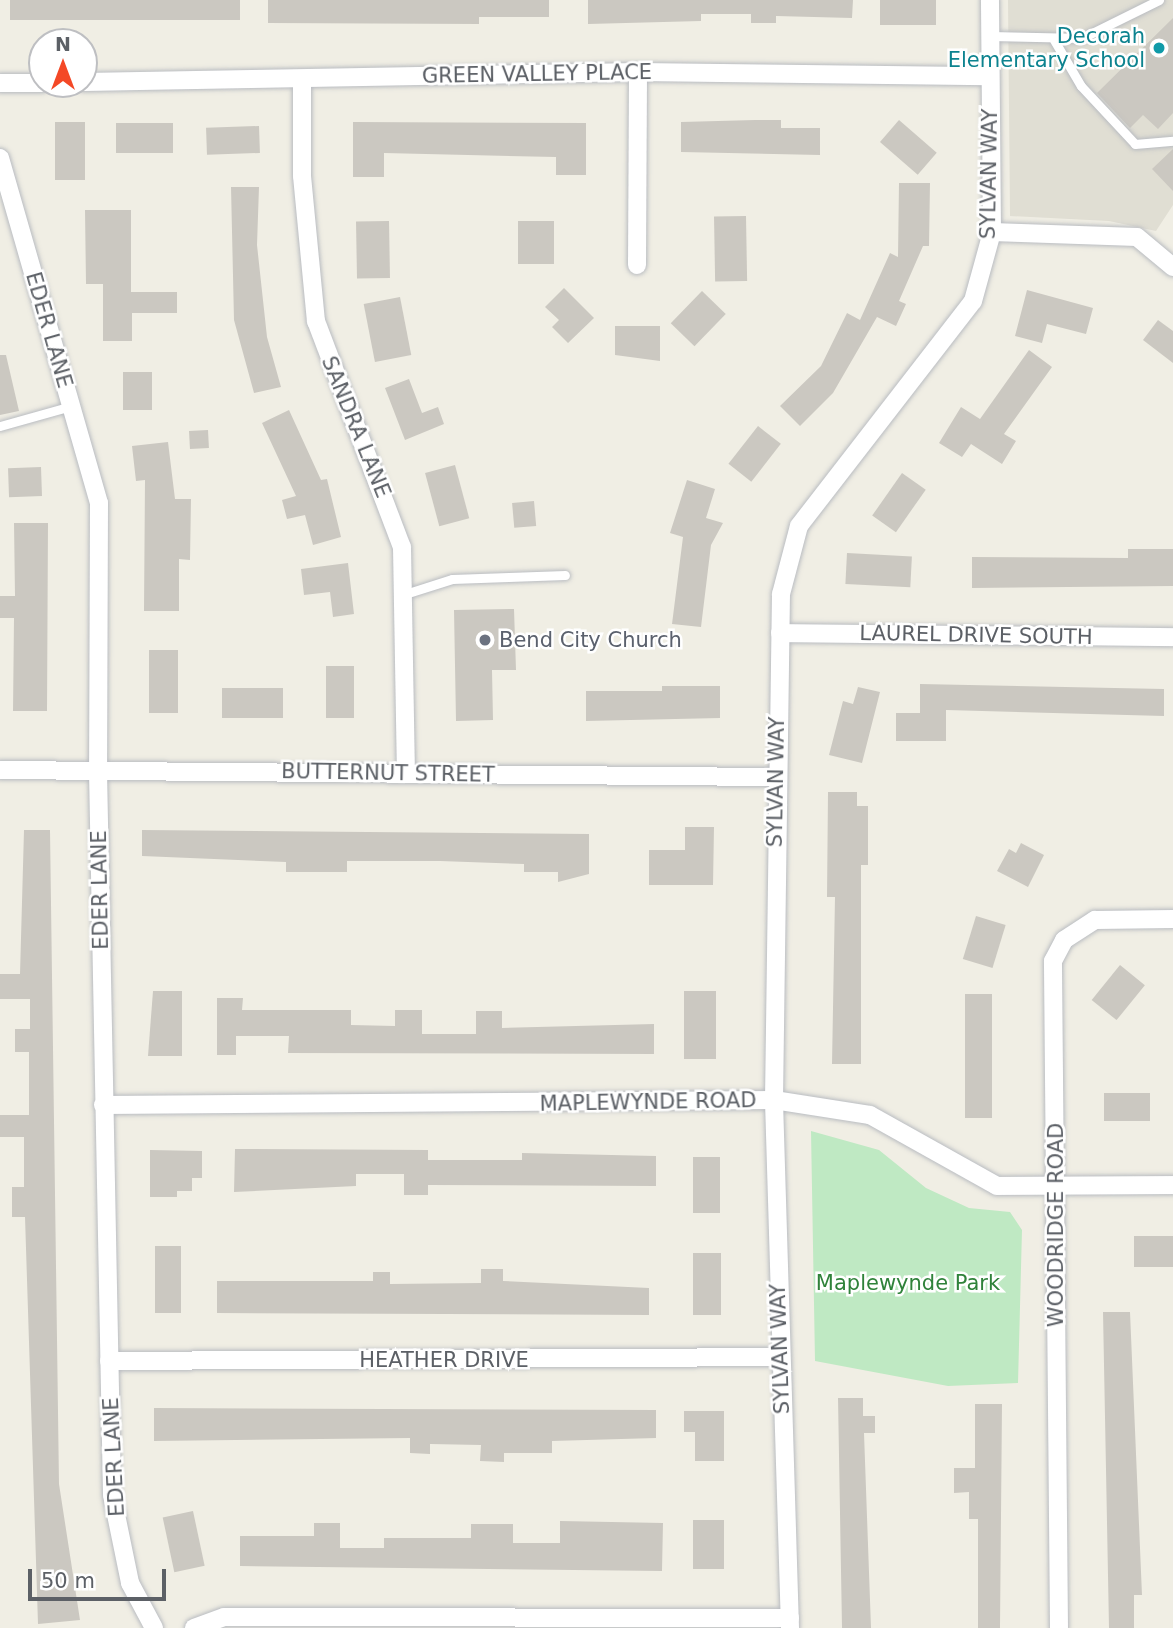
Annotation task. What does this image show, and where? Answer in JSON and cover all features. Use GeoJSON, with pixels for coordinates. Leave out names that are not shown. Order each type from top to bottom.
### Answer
{"type":"FeatureCollection","features":[{"type":"Feature","properties":{"kind":"street","name":"SYLVAN WAY"},"geometry":{"type":"LineString","coordinates":[[790,1623],[774,1100],[775,777],[781,594],[799,526],[973,301],[992,232],[990,0]]}},
{"type":"Feature","properties":{"kind":"street","name":"GREEN VALLEY PLACE"},"geometry":{"type":"LineString","coordinates":[[98,82],[638,72],[990,76]]}},
{"type":"Feature","properties":{"kind":"street"},"geometry":{"type":"LineString","coordinates":[[637,265],[638,72]]}},
{"type":"Feature","properties":{"kind":"street","name":"SANDRA LANE"},"geometry":{"type":"LineString","coordinates":[[302,79],[302,176],[316,321],[402,547],[405,594],[406,773]]}},
{"type":"Feature","properties":{"kind":"street"},"geometry":{"type":"LineString","coordinates":[[0,83],[28,83]]}},
{"type":"Feature","properties":{"kind":"street","name":"EDER LANE"},"geometry":{"type":"LineString","coordinates":[[0,158],[99,503],[98,771],[109,1361],[118,1530],[130,1583],[154,1628]]}},
{"type":"Feature","properties":{"kind":"street"},"geometry":{"type":"LineString","coordinates":[[992,232],[1137,237],[1173,267]]}},
{"type":"Feature","properties":{"kind":"street","name":"LAUREL DRIVE SOUTH"},"geometry":{"type":"LineString","coordinates":[[780,633],[1173,637]]}},
{"type":"Feature","properties":{"kind":"street","name":"BUTTERNUT STREET"},"geometry":{"type":"LineString","coordinates":[[0,770],[775,777]]}},
{"type":"Feature","properties":{"kind":"street","name":"WOODRIDGE ROAD"},"geometry":{"type":"LineString","coordinates":[[1059,1628],[1053,961],[1064,940],[1095,920],[1173,919]]}},
{"type":"Feature","properties":{"kind":"street","name":"MAPLEWYNDE ROAD"},"geometry":{"type":"LineString","coordinates":[[103,1105],[774,1100],[870,1115],[997,1186],[1173,1185]]}},
{"type":"Feature","properties":{"kind":"street","name":"HEATHER DRIVE"},"geometry":{"type":"LineString","coordinates":[[109,1361],[780,1357]]}},
{"type":"Feature","properties":{"kind":"street"},"geometry":{"type":"LineString","coordinates":[[194,1628],[224,1617],[790,1623]]}},
{"type":"Feature","properties":{"kind":"lane"},"geometry":{"type":"LineString","coordinates":[[990,36],[1054,40],[1082,38],[1159,0]]}},
{"type":"Feature","properties":{"kind":"lane"},"geometry":{"type":"LineString","coordinates":[[1054,40],[1082,86],[1135,144],[1173,141]]}},
{"type":"Feature","properties":{"kind":"lane"},"geometry":{"type":"LineString","coordinates":[[0,426],[71,406]]}},
{"type":"Feature","properties":{"kind":"lane"},"geometry":{"type":"LineString","coordinates":[[405,594],[452,579],[565,575]]}},
{"type":"Feature","properties":{"kind":"shaded area"},"geometry":{"type":"Polygon","coordinates":[[[1008,0],[1173,0],[1173,205],[1156,231],[1109,221],[1010,216],[1008,0]]]}},
{"type":"Feature","properties":{"kind":"green space","name":"Maplewynde Park"},"geometry":{"type":"Polygon","coordinates":[[[811,1131],[879,1150],[926,1188],[969,1208],[1010,1212],[1022,1230],[1018,1383],[948,1386],[815,1361],[811,1131]]]}},
{"type":"Feature","properties":{"kind":"building"},"geometry":{"type":"Polygon","coordinates":[[[10,0],[240,0],[240,20],[10,20],[10,0]]]}},
{"type":"Feature","properties":{"kind":"building"},"geometry":{"type":"Polygon","coordinates":[[[268,0],[549,0],[549,17],[479,17],[479,24],[268,23],[268,0]]]}},
{"type":"Feature","properties":{"kind":"building"},"geometry":{"type":"Polygon","coordinates":[[[588,0],[853,0],[852,18],[776,16],[776,23],[751,23],[751,14],[701,14],[701,21],[588,24],[588,0]]]}},
{"type":"Feature","properties":{"kind":"building"},"geometry":{"type":"Polygon","coordinates":[[[880,0],[936,0],[936,25],[880,25],[880,0]]]}},
{"type":"Feature","properties":{"kind":"building","name":"Decorah Elementary School"},"geometry":{"type":"Polygon","coordinates":[[[1173,18],[1173,113],[1158,129],[1143,115],[1130,128],[1097,93],[1173,18]]]}},
{"type":"Feature","properties":{"kind":"building"},"geometry":{"type":"Polygon","coordinates":[[[781,120],[781,128],[820,128],[820,155],[681,152],[681,122],[781,120]]]}},
{"type":"Feature","properties":{"kind":"building"},"geometry":{"type":"Polygon","coordinates":[[[899,120],[937,153],[918,175],[880,142],[899,120]]]}},
{"type":"Feature","properties":{"kind":"building"},"geometry":{"type":"Polygon","coordinates":[[[55,122],[85,122],[85,180],[55,180],[55,122]]]}},
{"type":"Feature","properties":{"kind":"building"},"geometry":{"type":"Polygon","coordinates":[[[353,122],[586,123],[586,175],[556,175],[556,157],[384,153],[384,177],[353,177],[353,122]]]}},
{"type":"Feature","properties":{"kind":"building"},"geometry":{"type":"Polygon","coordinates":[[[116,123],[173,123],[173,153],[116,153],[116,123]]]}},
{"type":"Feature","properties":{"kind":"building"},"geometry":{"type":"Polygon","coordinates":[[[259,126],[260,153],[207,155],[206,128],[259,126]]]}},
{"type":"Feature","properties":{"kind":"building"},"geometry":{"type":"Polygon","coordinates":[[[1173,149],[1173,191],[1152,169],[1173,149]]]}},
{"type":"Feature","properties":{"kind":"building"},"geometry":{"type":"Polygon","coordinates":[[[899,183],[930,183],[929,246],[923,246],[899,301],[906,304],[896,326],[877,317],[833,393],[800,426],[780,406],[821,366],[847,313],[860,320],[890,253],[898,257],[899,183]]]}},
{"type":"Feature","properties":{"kind":"building"},"geometry":{"type":"Polygon","coordinates":[[[231,187],[259,187],[257,245],[267,337],[281,387],[254,393],[234,320],[231,187]]]}},
{"type":"Feature","properties":{"kind":"building"},"geometry":{"type":"Polygon","coordinates":[[[85,210],[131,210],[131,292],[177,292],[177,313],[132,313],[132,341],[103,341],[103,284],[86,284],[85,210]]]}},
{"type":"Feature","properties":{"kind":"building"},"geometry":{"type":"Polygon","coordinates":[[[746,216],[747,281],[715,282],[714,217],[746,216]]]}},
{"type":"Feature","properties":{"kind":"building"},"geometry":{"type":"Polygon","coordinates":[[[389,221],[390,278],[357,279],[356,222],[389,221]]]}},
{"type":"Feature","properties":{"kind":"building"},"geometry":{"type":"Polygon","coordinates":[[[518,221],[554,221],[554,264],[518,264],[518,221]]]}},
{"type":"Feature","properties":{"kind":"building"},"geometry":{"type":"Polygon","coordinates":[[[564,288],[594,318],[568,343],[552,327],[559,320],[545,307],[564,288]]]}},
{"type":"Feature","properties":{"kind":"building"},"geometry":{"type":"Polygon","coordinates":[[[1027,290],[1093,308],[1086,334],[1047,324],[1042,343],[1015,336],[1027,290]]]}},
{"type":"Feature","properties":{"kind":"building"},"geometry":{"type":"Polygon","coordinates":[[[702,291],[726,314],[694,346],[671,323],[702,291]]]}},
{"type":"Feature","properties":{"kind":"building"},"geometry":{"type":"Polygon","coordinates":[[[400,297],[411,355],[375,362],[364,304],[400,297]]]}},
{"type":"Feature","properties":{"kind":"building"},"geometry":{"type":"Polygon","coordinates":[[[1158,320],[1173,331],[1173,363],[1143,340],[1158,320]]]}},
{"type":"Feature","properties":{"kind":"building"},"geometry":{"type":"Polygon","coordinates":[[[615,326],[660,326],[660,361],[615,355],[615,326]]]}},
{"type":"Feature","properties":{"kind":"building"},"geometry":{"type":"Polygon","coordinates":[[[1029,350],[1052,367],[1004,434],[1016,441],[1002,464],[971,444],[962,457],[939,443],[961,407],[980,419],[1029,350]]]}},
{"type":"Feature","properties":{"kind":"building"},"geometry":{"type":"Polygon","coordinates":[[[0,355],[6,355],[19,411],[0,415],[0,355]]]}},
{"type":"Feature","properties":{"kind":"building"},"geometry":{"type":"Polygon","coordinates":[[[123,372],[152,372],[152,410],[123,410],[123,372]]]}},
{"type":"Feature","properties":{"kind":"building"},"geometry":{"type":"Polygon","coordinates":[[[409,379],[422,413],[438,407],[444,424],[405,440],[385,388],[409,379]]]}},
{"type":"Feature","properties":{"kind":"building"},"geometry":{"type":"Polygon","coordinates":[[[289,410],[321,480],[327,479],[341,537],[313,545],[305,515],[287,519],[282,500],[296,496],[262,423],[289,410]]]}},
{"type":"Feature","properties":{"kind":"building"},"geometry":{"type":"Polygon","coordinates":[[[758,426],[781,444],[751,482],[728,464],[758,426]]]}},
{"type":"Feature","properties":{"kind":"building"},"geometry":{"type":"Polygon","coordinates":[[[208,430],[209,448],[190,449],[189,431],[208,430]]]}},
{"type":"Feature","properties":{"kind":"building"},"geometry":{"type":"Polygon","coordinates":[[[168,442],[175,499],[191,499],[190,560],[179,559],[179,611],[144,611],[145,480],[136,481],[132,446],[168,442]]]}},
{"type":"Feature","properties":{"kind":"building"},"geometry":{"type":"Polygon","coordinates":[[[455,465],[469,518],[439,526],[425,473],[455,465]]]}},
{"type":"Feature","properties":{"kind":"building"},"geometry":{"type":"Polygon","coordinates":[[[41,467],[42,496],[9,497],[8,468],[41,467]]]}},
{"type":"Feature","properties":{"kind":"building"},"geometry":{"type":"Polygon","coordinates":[[[902,473],[926,490],[896,532],[872,516],[902,473]]]}},
{"type":"Feature","properties":{"kind":"building"},"geometry":{"type":"Polygon","coordinates":[[[687,480],[715,489],[706,518],[723,523],[711,545],[701,627],[672,624],[683,537],[670,533],[687,480]]]}},
{"type":"Feature","properties":{"kind":"building"},"geometry":{"type":"Polygon","coordinates":[[[534,501],[536,526],[514,528],[512,503],[534,501]]]}},
{"type":"Feature","properties":{"kind":"building"},"geometry":{"type":"Polygon","coordinates":[[[14,523],[48,523],[47,711],[13,711],[14,618],[0,618],[0,596],[15,596],[14,523]]]}},
{"type":"Feature","properties":{"kind":"building"},"geometry":{"type":"Polygon","coordinates":[[[1128,549],[1173,549],[1173,586],[972,588],[972,557],[1128,558],[1128,549]]]}},
{"type":"Feature","properties":{"kind":"building"},"geometry":{"type":"Polygon","coordinates":[[[847,553],[912,556],[910,587],[845,584],[847,553]]]}},
{"type":"Feature","properties":{"kind":"building"},"geometry":{"type":"Polygon","coordinates":[[[348,563],[354,614],[333,617],[330,592],[304,595],[301,569],[348,563]]]}},
{"type":"Feature","properties":{"kind":"building","name":"Bend City Church"},"geometry":{"type":"Polygon","coordinates":[[[514,609],[516,670],[492,670],[493,720],[456,721],[454,610],[514,609]]]}},
{"type":"Feature","properties":{"kind":"building"},"geometry":{"type":"Polygon","coordinates":[[[149,650],[178,650],[178,713],[149,713],[149,650]]]}},
{"type":"Feature","properties":{"kind":"building"},"geometry":{"type":"Polygon","coordinates":[[[326,666],[354,666],[354,718],[326,718],[326,666]]]}},
{"type":"Feature","properties":{"kind":"building"},"geometry":{"type":"Polygon","coordinates":[[[920,684],[1164,689],[1164,716],[946,710],[946,741],[896,741],[896,713],[920,713],[920,684]]]}},
{"type":"Feature","properties":{"kind":"building"},"geometry":{"type":"Polygon","coordinates":[[[662,686],[720,686],[720,718],[586,721],[586,691],[662,691],[662,686]]]}},
{"type":"Feature","properties":{"kind":"building"},"geometry":{"type":"Polygon","coordinates":[[[858,687],[880,692],[862,763],[829,755],[843,701],[853,704],[858,687]]]}},
{"type":"Feature","properties":{"kind":"building"},"geometry":{"type":"Polygon","coordinates":[[[222,688],[283,688],[283,718],[222,718],[222,688]]]}},
{"type":"Feature","properties":{"kind":"building"},"geometry":{"type":"Polygon","coordinates":[[[828,792],[857,792],[857,806],[868,806],[868,865],[861,865],[861,1064],[832,1064],[835,897],[827,897],[828,792]]]}},
{"type":"Feature","properties":{"kind":"building"},"geometry":{"type":"Polygon","coordinates":[[[685,827],[714,827],[713,885],[649,885],[649,850],[685,850],[685,827]]]}},
{"type":"Feature","properties":{"kind":"building"},"geometry":{"type":"Polygon","coordinates":[[[24,830],[50,830],[59,1484],[80,1620],[38,1624],[25,1217],[12,1217],[12,1187],[24,1187],[24,1137],[0,1137],[0,1115],[29,1115],[29,1052],[15,1052],[15,1029],[30,1029],[30,999],[0,999],[0,974],[20,974],[24,830]]]}},
{"type":"Feature","properties":{"kind":"building"},"geometry":{"type":"Polygon","coordinates":[[[142,830],[589,834],[589,874],[558,882],[558,872],[524,872],[524,864],[440,861],[347,861],[347,872],[286,872],[286,862],[142,856],[142,830]]]}},
{"type":"Feature","properties":{"kind":"building"},"geometry":{"type":"Polygon","coordinates":[[[1021,843],[1044,855],[1028,887],[997,871],[1009,849],[1016,853],[1021,843]]]}},
{"type":"Feature","properties":{"kind":"building"},"geometry":{"type":"Polygon","coordinates":[[[976,916],[1006,925],[992,968],[963,959],[976,916]]]}},
{"type":"Feature","properties":{"kind":"building"},"geometry":{"type":"Polygon","coordinates":[[[1120,965],[1145,985],[1117,1020],[1092,1000],[1120,965]]]}},
{"type":"Feature","properties":{"kind":"building"},"geometry":{"type":"Polygon","coordinates":[[[153,991],[182,991],[182,1056],[148,1056],[153,991]]]}},
{"type":"Feature","properties":{"kind":"building"},"geometry":{"type":"Polygon","coordinates":[[[684,991],[716,991],[716,1059],[684,1059],[684,991]]]}},
{"type":"Feature","properties":{"kind":"building"},"geometry":{"type":"Polygon","coordinates":[[[965,994],[992,994],[992,1118],[965,1118],[965,994]]]}},
{"type":"Feature","properties":{"kind":"building"},"geometry":{"type":"Polygon","coordinates":[[[217,998],[243,998],[242,1010],[351,1010],[351,1025],[395,1026],[395,1010],[422,1010],[422,1034],[476,1034],[476,1011],[502,1011],[502,1028],[654,1024],[654,1054],[288,1053],[289,1036],[236,1036],[236,1055],[217,1055],[217,998]]]}},
{"type":"Feature","properties":{"kind":"building"},"geometry":{"type":"Polygon","coordinates":[[[1104,1093],[1150,1093],[1150,1121],[1104,1121],[1104,1093]]]}},
{"type":"Feature","properties":{"kind":"building"},"geometry":{"type":"Polygon","coordinates":[[[235,1149],[428,1150],[428,1160],[522,1160],[522,1153],[656,1156],[656,1186],[428,1185],[428,1195],[404,1195],[404,1174],[356,1174],[356,1186],[234,1192],[235,1149]]]}},
{"type":"Feature","properties":{"kind":"building"},"geometry":{"type":"Polygon","coordinates":[[[150,1150],[202,1151],[202,1178],[192,1178],[192,1191],[177,1191],[177,1197],[150,1197],[150,1150]]]}},
{"type":"Feature","properties":{"kind":"building"},"geometry":{"type":"Polygon","coordinates":[[[693,1157],[720,1157],[720,1213],[693,1213],[693,1157]]]}},
{"type":"Feature","properties":{"kind":"building"},"geometry":{"type":"Polygon","coordinates":[[[1134,1236],[1173,1236],[1173,1267],[1134,1267],[1134,1236]]]}},
{"type":"Feature","properties":{"kind":"building"},"geometry":{"type":"Polygon","coordinates":[[[155,1246],[181,1246],[181,1313],[155,1313],[155,1246]]]}},
{"type":"Feature","properties":{"kind":"building"},"geometry":{"type":"Polygon","coordinates":[[[693,1253],[721,1253],[721,1315],[693,1315],[693,1253]]]}},
{"type":"Feature","properties":{"kind":"building"},"geometry":{"type":"Polygon","coordinates":[[[481,1269],[503,1269],[503,1281],[649,1288],[649,1315],[217,1313],[217,1281],[373,1281],[373,1272],[390,1272],[390,1284],[481,1283],[481,1269]]]}},
{"type":"Feature","properties":{"kind":"building"},"geometry":{"type":"Polygon","coordinates":[[[1103,1312],[1130,1312],[1142,1595],[1134,1595],[1134,1628],[1109,1628],[1103,1312]]]}},
{"type":"Feature","properties":{"kind":"building"},"geometry":{"type":"Polygon","coordinates":[[[838,1398],[863,1398],[863,1416],[875,1416],[875,1433],[864,1433],[871,1628],[842,1628],[838,1398]]]}},
{"type":"Feature","properties":{"kind":"building"},"geometry":{"type":"Polygon","coordinates":[[[975,1404],[1002,1404],[1000,1628],[978,1628],[978,1519],[969,1519],[969,1492],[954,1493],[954,1468],[975,1468],[975,1404]]]}},
{"type":"Feature","properties":{"kind":"building"},"geometry":{"type":"Polygon","coordinates":[[[154,1408],[656,1410],[656,1438],[552,1441],[552,1453],[504,1453],[504,1462],[480,1461],[481,1445],[430,1444],[430,1454],[410,1453],[410,1438],[154,1441],[154,1408]]]}},
{"type":"Feature","properties":{"kind":"building"},"geometry":{"type":"Polygon","coordinates":[[[684,1411],[724,1411],[724,1461],[695,1461],[695,1432],[684,1432],[684,1411]]]}},
{"type":"Feature","properties":{"kind":"building"},"geometry":{"type":"Polygon","coordinates":[[[193,1511],[205,1566],[174,1572],[163,1517],[193,1511]]]}},
{"type":"Feature","properties":{"kind":"building"},"geometry":{"type":"Polygon","coordinates":[[[693,1520],[724,1520],[724,1569],[693,1569],[693,1520]]]}},
{"type":"Feature","properties":{"kind":"building"},"geometry":{"type":"Polygon","coordinates":[[[560,1521],[663,1523],[662,1571],[240,1566],[240,1536],[314,1536],[314,1523],[340,1523],[340,1548],[384,1548],[384,1538],[471,1538],[471,1524],[513,1524],[513,1543],[560,1543],[560,1521]]]}},
{"type":"Feature","properties":{"kind":"place","name":"Decorah Elementary School"},"geometry":{"type":"Point","coordinates":[1159,48]}},
{"type":"Feature","properties":{"kind":"place","name":"Bend City Church"},"geometry":{"type":"Point","coordinates":[485,640]}}]}
